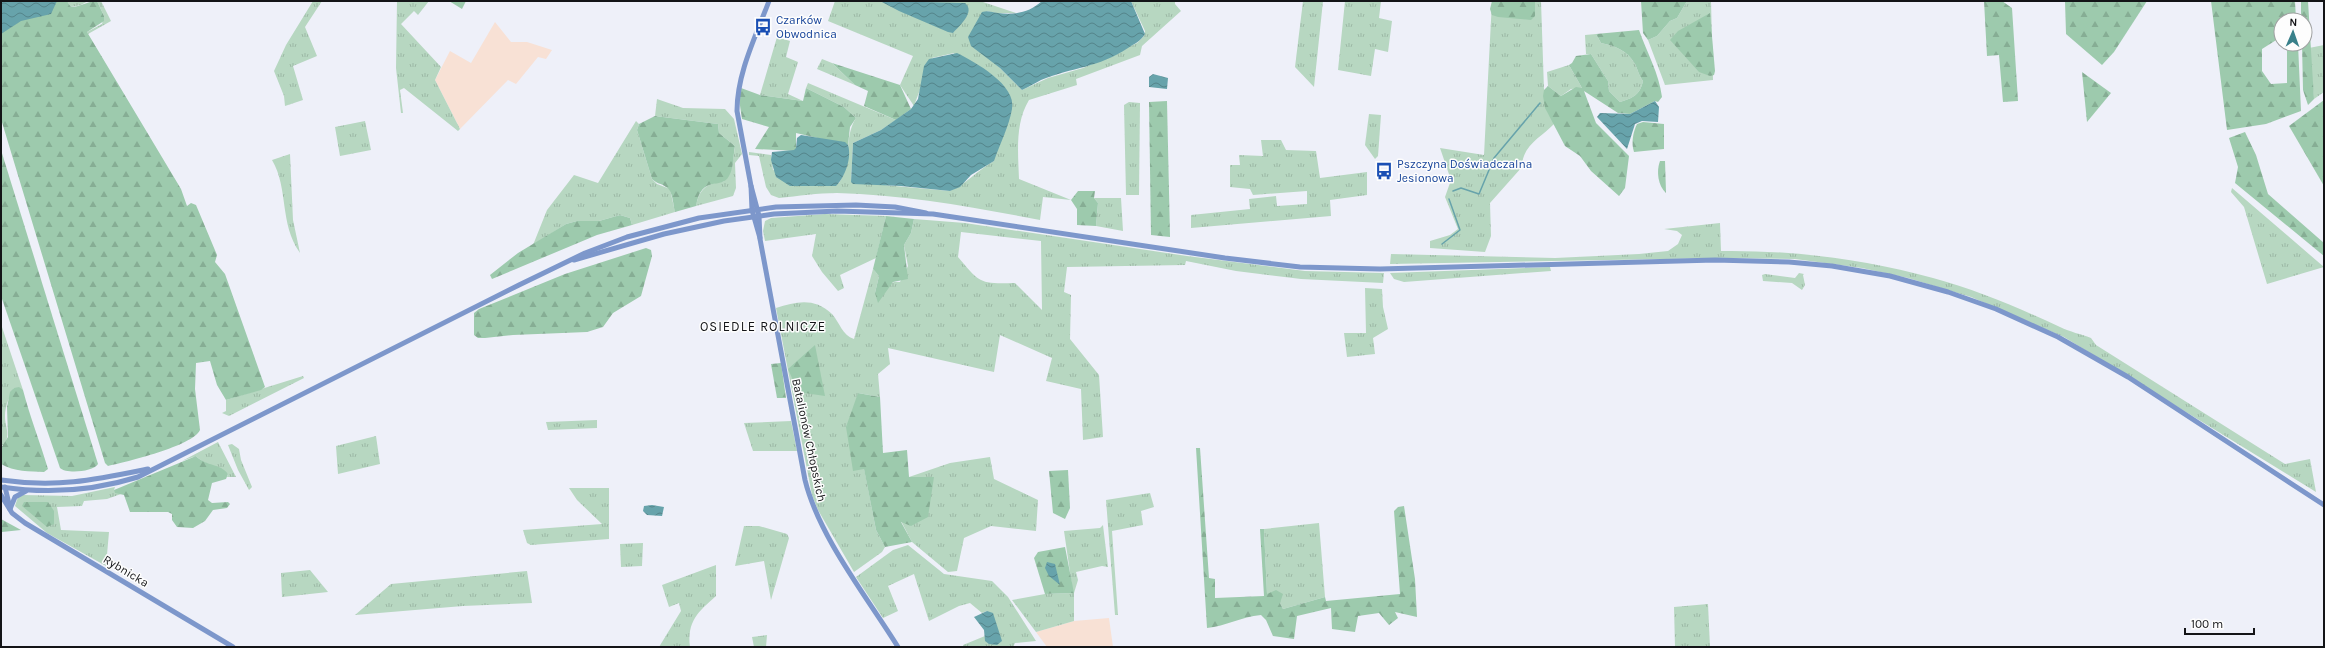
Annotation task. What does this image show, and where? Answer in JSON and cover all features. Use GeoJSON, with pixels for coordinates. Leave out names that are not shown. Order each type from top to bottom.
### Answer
{"type":"FeatureCollection","features":[{"type":"Feature","properties":{"kind":"main road","name":"Batalionów Chłopskich"},"geometry":{"type":"LineString","coordinates":[[769,1],[740,82],[737,111],[805,480],[812,506],[825,531],[898,647]]}},
{"type":"Feature","properties":{"kind":"main road"},"geometry":{"type":"LineString","coordinates":[[3,488],[60,491],[94,488],[138,476],[220,437],[518,285],[597,248],[646,231],[693,220],[755,209],[813,205],[856,205],[912,209],[933,214],[1259,263],[1300,267],[1380,269],[1763,261],[1832,266],[1899,278],[1983,304],[2058,336],[2128,377],[2324,504]]}},
{"type":"Feature","properties":{"kind":"main road"},"geometry":{"type":"LineString","coordinates":[[574,260],[671,232],[756,216],[827,211],[933,214]]}},
{"type":"Feature","properties":{"kind":"main road"},"geometry":{"type":"LineString","coordinates":[[10,510],[1,481],[50,484],[82,482],[154,468]]}},
{"type":"Feature","properties":{"kind":"main road"},"geometry":{"type":"LineString","coordinates":[[3,488],[19,483]]}},
{"type":"Feature","properties":{"kind":"main road"},"geometry":{"type":"LineString","coordinates":[[2,497],[3,488]]}},
{"type":"Feature","properties":{"kind":"main road"},"geometry":{"type":"LineString","coordinates":[[10,510],[15,497],[29,490]]}},
{"type":"Feature","properties":{"kind":"main road","name":"Rybnicka"},"geometry":{"type":"LineString","coordinates":[[2,497],[10,510],[25,523],[233,647]]}},
{"type":"Feature","properties":{"kind":"shaded area"},"geometry":{"type":"Polygon","coordinates":[[[495,22],[511,42],[527,42],[552,50],[546,59],[538,57],[516,84],[508,80],[460,129],[435,80],[450,51],[471,63],[495,22]]]}},
{"type":"Feature","properties":{"kind":"shaded area"},"geometry":{"type":"Polygon","coordinates":[[[1109,618],[1113,647],[1047,647],[1036,632],[1074,621],[1109,618]]]}},
{"type":"Feature","properties":{"kind":"green space"},"geometry":{"type":"Polygon","coordinates":[[[1,1],[67,1],[71,7],[97,1],[104,16],[104,21],[87,32],[181,189],[187,206],[191,203],[196,205],[217,255],[215,262],[225,274],[265,387],[261,390],[226,400],[217,385],[210,361],[196,363],[195,389],[200,430],[195,436],[173,447],[117,464],[108,466],[105,463],[1,119],[1,1]]]}},
{"type":"Feature","properties":{"kind":"green space"},"geometry":{"type":"Polygon","coordinates":[[[67,1],[88,1],[81,5],[71,7],[67,1]]]}},
{"type":"Feature","properties":{"kind":"green space"},"geometry":{"type":"Polygon","coordinates":[[[97,1],[101,1],[111,21],[88,34],[87,32],[102,24],[104,16],[97,1]]]}},
{"type":"Feature","properties":{"kind":"green space"},"geometry":{"type":"Polygon","coordinates":[[[313,1],[322,1],[305,27],[317,56],[293,66],[303,100],[285,106],[284,96],[274,71],[286,45],[313,1]]]}},
{"type":"Feature","properties":{"kind":"green space"},"geometry":{"type":"Polygon","coordinates":[[[397,1],[429,1],[418,15],[414,11],[401,24],[441,67],[435,80],[460,129],[458,131],[404,88],[400,90],[403,113],[401,113],[396,68],[397,1]]]}},
{"type":"Feature","properties":{"kind":"green space"},"geometry":{"type":"Polygon","coordinates":[[[449,1],[466,1],[462,9],[449,1]]]}},
{"type":"Feature","properties":{"kind":"green space"},"geometry":{"type":"Polygon","coordinates":[[[835,1],[980,1],[1016,13],[996,13],[987,11],[995,63],[1022,90],[1048,78],[1083,68],[1137,43],[1144,36],[1145,31],[1131,1],[1175,1],[1175,4],[1181,11],[1142,46],[1140,55],[1076,79],[1077,85],[1029,100],[1021,118],[1019,128],[1019,179],[1071,200],[1043,197],[1040,220],[965,206],[888,196],[837,193],[779,198],[771,195],[766,187],[759,156],[749,155],[749,152],[771,155],[773,170],[839,183],[846,167],[850,134],[856,118],[844,107],[806,88],[808,83],[896,120],[881,130],[853,143],[851,182],[950,191],[961,185],[994,161],[954,53],[932,58],[915,103],[917,108],[911,109],[914,106],[900,85],[913,56],[828,21],[835,1]]]}},
{"type":"Feature","properties":{"kind":"green space"},"geometry":{"type":"Polygon","coordinates":[[[1303,1],[1323,1],[1314,87],[1295,67],[1303,1]]]}},
{"type":"Feature","properties":{"kind":"green space"},"geometry":{"type":"Polygon","coordinates":[[[1345,1],[1381,1],[1379,18],[1392,21],[1388,52],[1375,49],[1371,76],[1338,70],[1345,1]]]}},
{"type":"Feature","properties":{"kind":"green space"},"geometry":{"type":"Polygon","coordinates":[[[1492,1],[1541,1],[1544,90],[1548,113],[1555,123],[1529,147],[1525,153],[1522,167],[1490,203],[1491,236],[1485,252],[1430,248],[1430,241],[1450,235],[1458,229],[1445,197],[1451,180],[1440,148],[1484,155],[1492,1]]]}},
{"type":"Feature","properties":{"kind":"green space"},"geometry":{"type":"Polygon","coordinates":[[[1492,1],[1535,1],[1535,16],[1531,20],[1498,17],[1492,15],[1490,9],[1492,1]]]}},
{"type":"Feature","properties":{"kind":"green space"},"geometry":{"type":"Polygon","coordinates":[[[1641,1],[1687,1],[1677,18],[1670,21],[1657,36],[1648,40],[1643,33],[1641,1]]]}},
{"type":"Feature","properties":{"kind":"green space"},"geometry":{"type":"Polygon","coordinates":[[[1687,1],[1711,1],[1713,80],[1665,85],[1648,40],[1657,36],[1670,21],[1677,18],[1687,1]]]}},
{"type":"Feature","properties":{"kind":"green space"},"geometry":{"type":"Polygon","coordinates":[[[1984,1],[2002,1],[2012,8],[2018,101],[2003,102],[1999,55],[1987,56],[1984,1]]]}},
{"type":"Feature","properties":{"kind":"green space"},"geometry":{"type":"Polygon","coordinates":[[[2065,1],[2147,1],[2114,52],[2102,65],[2066,34],[2065,1]]]}},
{"type":"Feature","properties":{"kind":"green space"},"geometry":{"type":"Polygon","coordinates":[[[2211,1],[2295,1],[2296,12],[2273,12],[2273,42],[2262,49],[2262,71],[2271,84],[2287,83],[2287,52],[2298,52],[2301,111],[2266,124],[2227,130],[2211,1]]]}},
{"type":"Feature","properties":{"kind":"green space"},"geometry":{"type":"Polygon","coordinates":[[[2301,1],[2308,1],[2309,12],[2301,12],[2301,1]]]}},
{"type":"Feature","properties":{"kind":"green space"},"geometry":{"type":"Polygon","coordinates":[[[1710,13],[1715,71],[1714,75],[1710,76],[1699,72],[1670,40],[1678,31],[1710,13]]]}},
{"type":"Feature","properties":{"kind":"green space"},"geometry":{"type":"Polygon","coordinates":[[[1639,30],[1658,80],[1662,97],[1658,102],[1655,101],[1630,114],[1618,113],[1584,91],[1596,123],[1629,156],[1625,188],[1619,196],[1591,171],[1580,156],[1565,146],[1545,108],[1543,96],[1544,90],[1548,86],[1561,96],[1576,87],[1582,88],[1569,65],[1576,56],[1591,54],[1608,81],[1609,91],[1620,102],[1629,99],[1638,93],[1643,81],[1632,59],[1620,49],[1601,43],[1596,34],[1639,30]]]}},
{"type":"Feature","properties":{"kind":"green space"},"geometry":{"type":"Polygon","coordinates":[[[1596,34],[1601,43],[1620,49],[1632,59],[1635,64],[1643,81],[1638,93],[1629,99],[1620,102],[1609,91],[1608,81],[1591,54],[1586,54],[1585,35],[1596,34]]]}},
{"type":"Feature","properties":{"kind":"green space"},"geometry":{"type":"Polygon","coordinates":[[[777,37],[790,41],[786,57],[798,62],[788,94],[803,101],[760,95],[777,37]]]}},
{"type":"Feature","properties":{"kind":"green space"},"geometry":{"type":"Polygon","coordinates":[[[2324,45],[2324,92],[2314,99],[2309,52],[2313,52],[2313,47],[2324,45]]]}},
{"type":"Feature","properties":{"kind":"green space"},"geometry":{"type":"Polygon","coordinates":[[[2302,52],[2311,52],[2314,99],[2308,105],[2303,90],[2302,52]]]}},
{"type":"Feature","properties":{"kind":"green space"},"geometry":{"type":"Polygon","coordinates":[[[822,59],[832,63],[855,85],[817,69],[822,59]]]}},
{"type":"Feature","properties":{"kind":"green space"},"geometry":{"type":"Polygon","coordinates":[[[832,63],[900,85],[911,109],[896,120],[864,106],[868,91],[855,85],[832,63]]]}},
{"type":"Feature","properties":{"kind":"green space"},"geometry":{"type":"Polygon","coordinates":[[[1569,65],[1582,88],[1571,89],[1561,96],[1548,86],[1547,72],[1569,65]]]}},
{"type":"Feature","properties":{"kind":"green space"},"geometry":{"type":"Polygon","coordinates":[[[2082,72],[2111,93],[2087,122],[2082,72]]]}},
{"type":"Feature","properties":{"kind":"green space"},"geometry":{"type":"Polygon","coordinates":[[[741,88],[760,95],[803,101],[806,88],[844,107],[856,118],[850,127],[848,145],[796,133],[796,151],[755,149],[769,127],[742,119],[739,99],[741,88]]]}},
{"type":"Feature","properties":{"kind":"green space"},"geometry":{"type":"Polygon","coordinates":[[[657,99],[683,108],[725,109],[734,119],[742,154],[735,163],[736,188],[733,196],[696,206],[697,200],[704,188],[712,184],[723,182],[732,168],[735,146],[719,133],[718,124],[655,116],[657,99]]]}},
{"type":"Feature","properties":{"kind":"green space"},"geometry":{"type":"Polygon","coordinates":[[[2324,100],[2324,186],[2289,126],[2324,100]]]}},
{"type":"Feature","properties":{"kind":"green space"},"geometry":{"type":"Polygon","coordinates":[[[1167,101],[1170,237],[1151,235],[1149,102],[1167,101]]]}},
{"type":"Feature","properties":{"kind":"green space"},"geometry":{"type":"Polygon","coordinates":[[[1129,102],[1140,103],[1139,195],[1126,195],[1124,105],[1129,102]]]}},
{"type":"Feature","properties":{"kind":"green space"},"geometry":{"type":"Polygon","coordinates":[[[1369,114],[1381,115],[1378,156],[1375,159],[1365,145],[1369,114]]]}},
{"type":"Feature","properties":{"kind":"green space"},"geometry":{"type":"Polygon","coordinates":[[[655,116],[718,124],[719,133],[735,146],[731,173],[726,180],[707,186],[699,196],[696,206],[675,212],[670,191],[652,179],[637,130],[639,124],[655,116]]]}},
{"type":"Feature","properties":{"kind":"green space"},"geometry":{"type":"Polygon","coordinates":[[[365,121],[371,150],[340,156],[335,127],[365,121]]]}},
{"type":"Feature","properties":{"kind":"green space"},"geometry":{"type":"Polygon","coordinates":[[[636,121],[639,124],[637,130],[652,179],[657,184],[670,189],[675,212],[632,225],[630,218],[620,215],[599,221],[577,221],[566,224],[533,245],[547,210],[574,175],[598,183],[636,121]]]}},
{"type":"Feature","properties":{"kind":"green space"},"geometry":{"type":"Polygon","coordinates":[[[1643,122],[1664,124],[1664,149],[1634,152],[1634,130],[1637,124],[1643,122]]]}},
{"type":"Feature","properties":{"kind":"green space"},"geometry":{"type":"Polygon","coordinates":[[[2245,132],[2256,155],[2268,194],[2324,243],[2324,256],[2235,183],[2238,167],[2229,138],[2245,132]]]}},
{"type":"Feature","properties":{"kind":"green space"},"geometry":{"type":"Polygon","coordinates":[[[1261,140],[1281,140],[1286,150],[1316,151],[1320,178],[1367,172],[1367,195],[1330,200],[1331,216],[1191,228],[1191,215],[1250,209],[1249,199],[1276,196],[1277,206],[1307,204],[1307,191],[1253,195],[1250,189],[1230,187],[1230,165],[1240,165],[1239,155],[1263,156],[1261,140]]]}},
{"type":"Feature","properties":{"kind":"green space"},"geometry":{"type":"Polygon","coordinates":[[[1,150],[98,464],[91,469],[68,471],[60,468],[1,296],[1,150]]]}},
{"type":"Feature","properties":{"kind":"green space"},"geometry":{"type":"Polygon","coordinates":[[[290,154],[293,220],[300,253],[293,242],[289,230],[281,183],[272,160],[290,154]]]}},
{"type":"Feature","properties":{"kind":"green space"},"geometry":{"type":"Polygon","coordinates":[[[1660,161],[1665,161],[1666,193],[1663,190],[1658,178],[1660,161]]]}},
{"type":"Feature","properties":{"kind":"green space"},"geometry":{"type":"Polygon","coordinates":[[[2232,188],[2324,267],[2267,284],[2244,207],[2231,192],[2232,188]]]}},
{"type":"Feature","properties":{"kind":"green space"},"geometry":{"type":"Polygon","coordinates":[[[1078,191],[1095,191],[1094,198],[1098,203],[1096,226],[1077,225],[1077,209],[1071,200],[1078,191]]]}},
{"type":"Feature","properties":{"kind":"green space"},"geometry":{"type":"Polygon","coordinates":[[[1094,198],[1121,198],[1123,231],[1096,226],[1098,203],[1094,198]]]}},
{"type":"Feature","properties":{"kind":"green space"},"geometry":{"type":"Polygon","coordinates":[[[825,214],[886,216],[876,258],[840,275],[844,288],[838,291],[822,272],[812,256],[816,234],[765,241],[763,231],[765,221],[771,218],[825,214]]]}},
{"type":"Feature","properties":{"kind":"green space"},"geometry":{"type":"Polygon","coordinates":[[[620,215],[630,218],[632,225],[597,235],[492,279],[490,275],[518,253],[566,224],[577,221],[599,221],[620,215]]]}},
{"type":"Feature","properties":{"kind":"green space"},"geometry":{"type":"Polygon","coordinates":[[[886,216],[914,219],[911,233],[904,245],[908,279],[893,282],[878,303],[875,293],[879,276],[873,269],[886,216]]]}},
{"type":"Feature","properties":{"kind":"green space"},"geometry":{"type":"Polygon","coordinates":[[[914,219],[965,223],[1187,256],[1305,271],[1384,273],[1383,283],[1301,279],[1236,271],[1186,261],[1185,265],[1067,267],[1064,292],[1071,295],[1070,339],[1099,375],[1103,437],[1083,440],[1081,389],[1046,381],[1052,358],[1000,335],[994,372],[888,348],[890,364],[878,374],[880,397],[858,393],[853,470],[864,468],[876,530],[885,547],[882,552],[854,572],[818,510],[812,495],[776,308],[805,302],[818,305],[832,314],[844,332],[854,339],[873,269],[879,276],[875,293],[894,282],[900,282],[908,266],[904,245],[911,233],[914,219]],[[961,232],[958,257],[976,277],[981,280],[994,283],[1015,283],[1042,310],[1041,241],[961,232]]]}},
{"type":"Feature","properties":{"kind":"green space"},"geometry":{"type":"Polygon","coordinates":[[[1720,223],[1721,251],[1801,254],[1854,261],[1907,271],[1982,294],[2064,329],[2091,338],[2096,345],[2285,464],[2310,459],[2316,492],[2064,337],[1971,297],[1908,278],[1862,268],[1795,259],[1722,258],[1390,264],[1391,254],[1555,258],[1639,254],[1668,251],[1678,244],[1682,235],[1677,231],[1664,229],[1720,223]]]}},
{"type":"Feature","properties":{"kind":"green space"},"geometry":{"type":"Polygon","coordinates":[[[646,248],[651,250],[652,256],[641,296],[613,313],[603,327],[587,332],[513,335],[485,338],[478,338],[474,335],[474,313],[479,309],[565,274],[646,248]]]}},
{"type":"Feature","properties":{"kind":"green space"},"geometry":{"type":"Polygon","coordinates":[[[1550,267],[1551,271],[1404,282],[1394,279],[1390,273],[1550,267]]]}},
{"type":"Feature","properties":{"kind":"green space"},"geometry":{"type":"Polygon","coordinates":[[[1799,273],[1804,274],[1805,285],[1802,290],[1792,283],[1763,281],[1762,275],[1765,274],[1795,278],[1799,273]]]}},
{"type":"Feature","properties":{"kind":"green space"},"geometry":{"type":"Polygon","coordinates":[[[1365,288],[1382,289],[1383,307],[1388,329],[1373,338],[1375,354],[1347,357],[1344,333],[1366,333],[1365,288]]]}},
{"type":"Feature","properties":{"kind":"green space"},"geometry":{"type":"Polygon","coordinates":[[[1,324],[23,390],[14,388],[10,395],[5,416],[7,438],[4,445],[1,445],[1,324]]]}},
{"type":"Feature","properties":{"kind":"green space"},"geometry":{"type":"Polygon","coordinates":[[[815,345],[825,396],[798,392],[788,369],[815,345]]]}},
{"type":"Feature","properties":{"kind":"green space"},"geometry":{"type":"Polygon","coordinates":[[[781,363],[786,398],[777,398],[771,364],[781,363]]]}},
{"type":"Feature","properties":{"kind":"green space"},"geometry":{"type":"Polygon","coordinates":[[[303,376],[304,378],[229,416],[222,413],[226,411],[226,400],[303,376]]]}},
{"type":"Feature","properties":{"kind":"green space"},"geometry":{"type":"Polygon","coordinates":[[[19,387],[23,390],[48,469],[44,472],[17,470],[1,464],[1,448],[8,437],[7,407],[10,392],[14,388],[19,387]]]}},
{"type":"Feature","properties":{"kind":"green space"},"geometry":{"type":"Polygon","coordinates":[[[858,393],[880,397],[883,453],[907,450],[909,477],[934,477],[928,517],[911,526],[901,522],[912,542],[885,547],[876,530],[864,469],[853,471],[846,427],[858,393]]]}},
{"type":"Feature","properties":{"kind":"green space"},"geometry":{"type":"Polygon","coordinates":[[[597,420],[597,428],[548,430],[546,422],[597,420]]]}},
{"type":"Feature","properties":{"kind":"green space"},"geometry":{"type":"Polygon","coordinates":[[[791,421],[797,451],[753,451],[744,423],[791,421]]]}},
{"type":"Feature","properties":{"kind":"green space"},"geometry":{"type":"Polygon","coordinates":[[[376,436],[380,464],[338,474],[336,446],[376,436]]]}},
{"type":"Feature","properties":{"kind":"green space"},"geometry":{"type":"Polygon","coordinates":[[[218,442],[236,477],[227,477],[228,474],[203,462],[196,456],[182,461],[218,442]]]}},
{"type":"Feature","properties":{"kind":"green space"},"geometry":{"type":"Polygon","coordinates":[[[232,444],[239,449],[241,460],[252,487],[249,490],[238,470],[228,445],[232,444]]]}},
{"type":"Feature","properties":{"kind":"green space"},"geometry":{"type":"Polygon","coordinates":[[[1196,448],[1200,448],[1209,578],[1215,579],[1215,598],[1264,596],[1260,529],[1264,529],[1267,594],[1276,590],[1283,594],[1280,603],[1283,609],[1325,597],[1326,601],[1400,594],[1394,511],[1398,507],[1404,506],[1415,579],[1417,617],[1395,612],[1398,618],[1389,625],[1379,613],[1358,616],[1355,632],[1332,629],[1331,608],[1297,616],[1294,639],[1273,636],[1266,620],[1261,615],[1207,628],[1196,448]]]}},
{"type":"Feature","properties":{"kind":"green space"},"geometry":{"type":"Polygon","coordinates":[[[196,456],[205,462],[221,468],[228,474],[226,479],[212,483],[208,500],[212,503],[228,502],[230,504],[227,508],[213,510],[205,521],[193,528],[177,527],[172,520],[172,514],[168,512],[130,512],[124,495],[115,493],[114,490],[196,456]]]}},
{"type":"Feature","properties":{"kind":"green space"},"geometry":{"type":"Polygon","coordinates":[[[990,457],[994,479],[1038,500],[1036,531],[991,526],[964,538],[957,571],[948,572],[912,542],[901,521],[909,477],[950,463],[990,457]]]}},
{"type":"Feature","properties":{"kind":"green space"},"geometry":{"type":"Polygon","coordinates":[[[1068,470],[1070,508],[1065,519],[1053,513],[1049,471],[1068,470]]]}},
{"type":"Feature","properties":{"kind":"green space"},"geometry":{"type":"Polygon","coordinates":[[[115,487],[114,490],[121,494],[107,499],[84,501],[82,506],[57,507],[61,530],[109,532],[106,566],[47,533],[15,506],[18,497],[23,495],[72,496],[115,487]]]}},
{"type":"Feature","properties":{"kind":"green space"},"geometry":{"type":"Polygon","coordinates":[[[569,488],[609,488],[609,539],[531,545],[527,543],[523,530],[602,524],[577,500],[569,488]]]}},
{"type":"Feature","properties":{"kind":"green space"},"geometry":{"type":"Polygon","coordinates":[[[1150,493],[1154,507],[1141,511],[1143,525],[1112,531],[1118,615],[1115,615],[1106,500],[1150,493]]]}},
{"type":"Feature","properties":{"kind":"green space"},"geometry":{"type":"Polygon","coordinates":[[[24,502],[48,502],[54,511],[54,524],[47,527],[22,506],[24,502]]]}},
{"type":"Feature","properties":{"kind":"green space"},"geometry":{"type":"Polygon","coordinates":[[[1,519],[21,530],[2,532],[1,519]]]}},
{"type":"Feature","properties":{"kind":"green space"},"geometry":{"type":"Polygon","coordinates":[[[1319,523],[1325,597],[1283,609],[1280,603],[1267,594],[1264,529],[1319,523]]]}},
{"type":"Feature","properties":{"kind":"green space"},"geometry":{"type":"Polygon","coordinates":[[[1103,525],[1108,567],[1102,566],[1076,572],[1078,580],[1074,593],[1074,621],[1036,632],[1012,600],[1045,594],[1073,593],[1064,531],[1100,528],[1103,525]]]}},
{"type":"Feature","properties":{"kind":"green space"},"geometry":{"type":"Polygon","coordinates":[[[744,526],[759,526],[787,534],[789,538],[771,600],[764,561],[735,566],[744,526]]]}},
{"type":"Feature","properties":{"kind":"green space"},"geometry":{"type":"Polygon","coordinates":[[[643,543],[642,566],[621,567],[620,544],[643,543]]]}},
{"type":"Feature","properties":{"kind":"green space"},"geometry":{"type":"Polygon","coordinates":[[[908,545],[944,574],[992,581],[1008,597],[1036,641],[1015,643],[1013,647],[963,647],[963,645],[985,636],[985,641],[987,611],[982,613],[970,603],[959,606],[929,621],[914,574],[888,586],[898,611],[883,618],[856,577],[893,550],[908,545]]]}},
{"type":"Feature","properties":{"kind":"green space"},"geometry":{"type":"Polygon","coordinates":[[[1065,547],[1074,593],[1045,594],[1034,558],[1038,552],[1065,547]]]}},
{"type":"Feature","properties":{"kind":"green space"},"geometry":{"type":"Polygon","coordinates":[[[716,565],[716,596],[699,612],[695,618],[690,630],[690,647],[659,647],[681,611],[679,603],[669,607],[662,585],[716,565]]]}},
{"type":"Feature","properties":{"kind":"green space"},"geometry":{"type":"Polygon","coordinates":[[[310,570],[328,592],[282,597],[281,573],[310,570]]]}},
{"type":"Feature","properties":{"kind":"green space"},"geometry":{"type":"Polygon","coordinates":[[[527,571],[532,603],[463,606],[355,615],[391,584],[527,571]]]}},
{"type":"Feature","properties":{"kind":"green space"},"geometry":{"type":"Polygon","coordinates":[[[1708,604],[1710,647],[1675,647],[1674,607],[1708,604]]]}},
{"type":"Feature","properties":{"kind":"green space"},"geometry":{"type":"Polygon","coordinates":[[[767,635],[766,647],[754,647],[752,637],[767,635]]]}},
{"type":"Feature","properties":{"kind":"water"},"geometry":{"type":"Polygon","coordinates":[[[1,1],[57,1],[51,14],[21,21],[1,34],[1,1]]]}},
{"type":"Feature","properties":{"kind":"water"},"geometry":{"type":"Polygon","coordinates":[[[880,1],[965,3],[969,10],[968,15],[953,33],[899,11],[880,1]]]}},
{"type":"Feature","properties":{"kind":"water"},"geometry":{"type":"Polygon","coordinates":[[[1042,1],[1131,1],[1145,34],[1142,39],[1117,55],[1106,60],[1041,80],[1022,90],[1000,68],[971,46],[968,37],[982,12],[988,11],[1010,14],[1027,11],[1042,1]]]}},
{"type":"Feature","properties":{"kind":"water"},"geometry":{"type":"Polygon","coordinates":[[[957,53],[984,68],[993,75],[1002,83],[1012,100],[1012,109],[1009,122],[994,161],[971,175],[960,187],[950,191],[901,186],[853,184],[851,182],[853,143],[881,130],[911,109],[918,99],[924,66],[929,59],[957,53]]]}},
{"type":"Feature","properties":{"kind":"water"},"geometry":{"type":"Polygon","coordinates":[[[1153,74],[1168,78],[1167,89],[1149,87],[1149,77],[1153,74]]]}},
{"type":"Feature","properties":{"kind":"water"},"geometry":{"type":"Polygon","coordinates":[[[1655,101],[1659,107],[1658,122],[1642,121],[1635,124],[1627,149],[1597,117],[1600,113],[1630,114],[1655,101]]]}},
{"type":"Feature","properties":{"kind":"water"},"geometry":{"type":"Polygon","coordinates":[[[801,135],[845,142],[848,145],[849,156],[847,167],[836,186],[790,186],[776,177],[771,160],[772,152],[794,150],[796,148],[797,138],[801,135]]]}},
{"type":"Feature","properties":{"kind":"water"},"geometry":{"type":"Polygon","coordinates":[[[652,505],[664,507],[662,516],[647,515],[643,511],[644,506],[652,505]]]}},
{"type":"Feature","properties":{"kind":"water"},"geometry":{"type":"Polygon","coordinates":[[[1047,562],[1055,564],[1060,585],[1049,576],[1045,568],[1047,562]]]}},
{"type":"Feature","properties":{"kind":"water"},"geometry":{"type":"Polygon","coordinates":[[[987,611],[993,613],[1002,641],[997,645],[989,644],[985,641],[984,630],[974,617],[987,611]]]}},
{"type":"Feature","properties":{"kind":"waterway"},"geometry":{"type":"LineString","coordinates":[[1453,191],[1461,188],[1479,194],[1494,158],[1540,103]]}},
{"type":"Feature","properties":{"kind":"waterway"},"geometry":{"type":"LineString","coordinates":[[1442,244],[1460,230],[1449,199]]}},
{"type":"Feature","properties":{"kind":"place","name":"Czarków Obwodnica"},"geometry":{"type":"Point","coordinates":[763,27]}},
{"type":"Feature","properties":{"kind":"place","name":"Pszczyna Doświadczalna Jesionowa"},"geometry":{"type":"Point","coordinates":[1384,171]}},
{"type":"Feature","properties":{"kind":"district","name":"OSIEDLE ROLNICZE"},"geometry":{"type":"Point","coordinates":[763,326]}}]}
